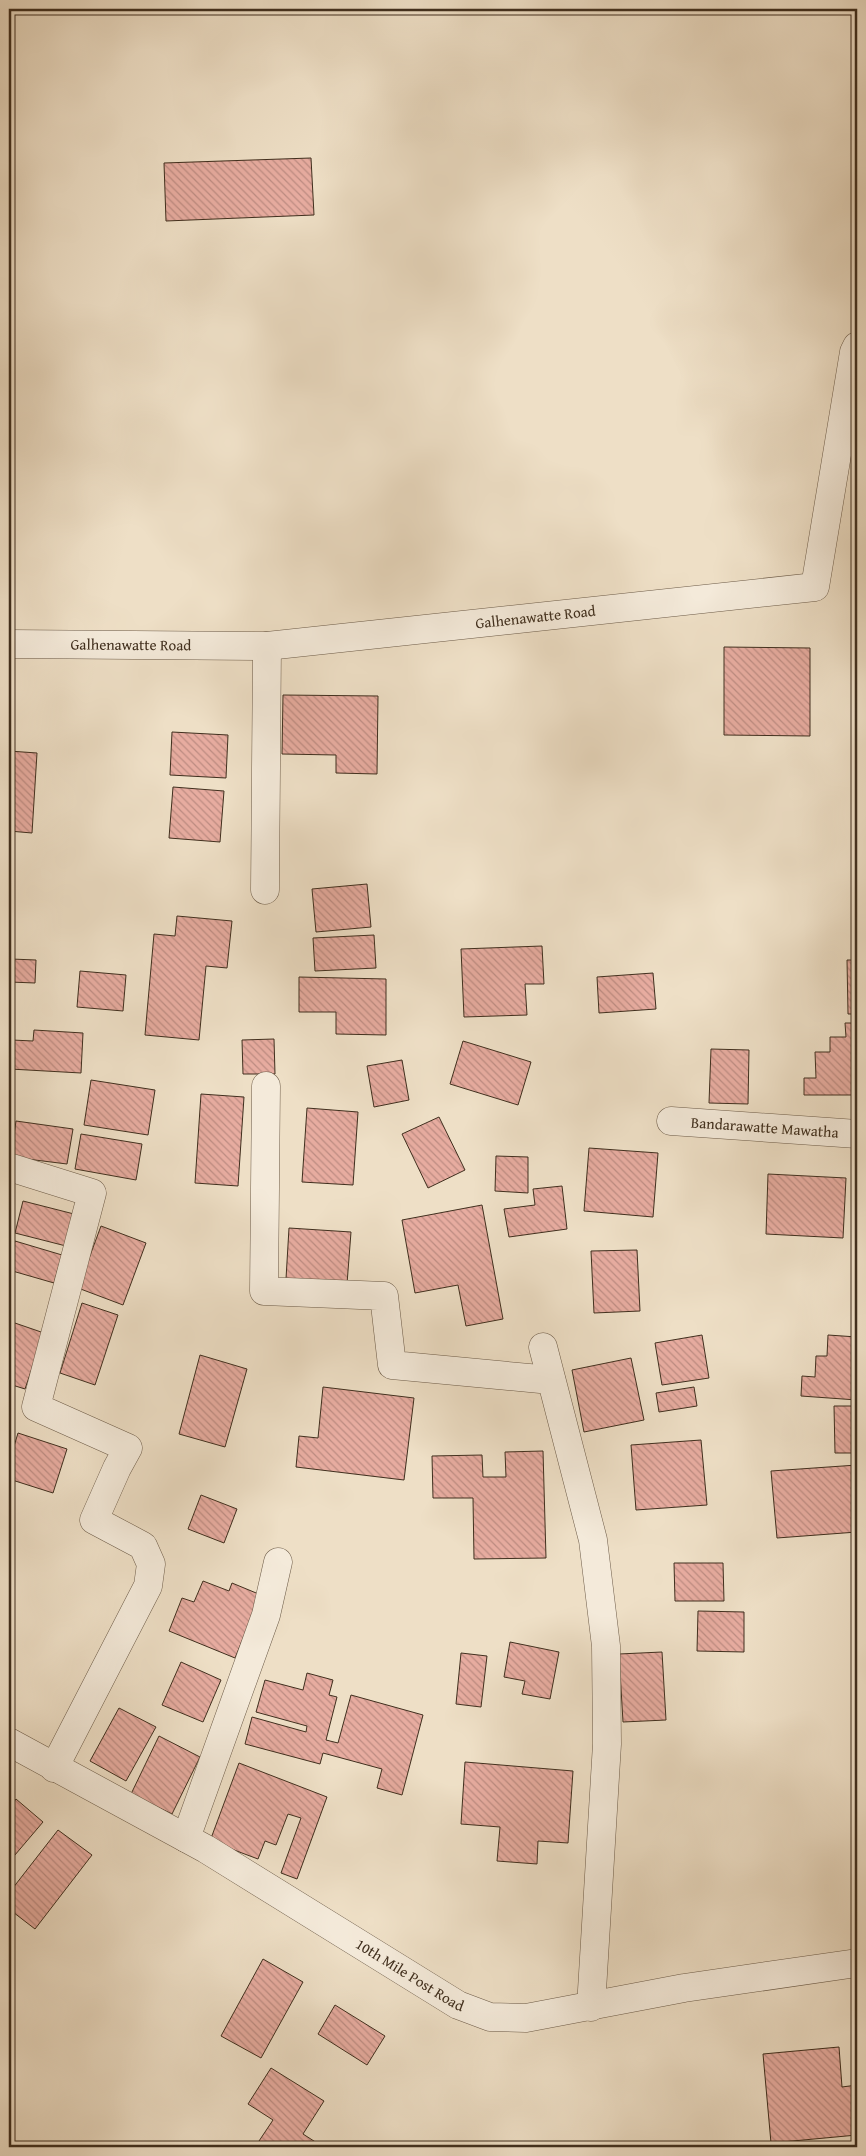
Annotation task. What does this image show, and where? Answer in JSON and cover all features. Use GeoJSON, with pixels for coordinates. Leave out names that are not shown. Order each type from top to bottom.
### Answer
{"type":"FeatureCollection","features":[{"type":"Feature","properties":{"kind":"street","name":"Galhenawatte Road"},"geometry":{"type":"LineString","coordinates":[[9,644],[267,646],[815,587],[854,352],[857,346]]}},
{"type":"Feature","properties":{"kind":"street"},"geometry":{"type":"LineString","coordinates":[[266,890],[267,646]]}},
{"type":"Feature","properties":{"kind":"street"},"geometry":{"type":"LineString","coordinates":[[266,1086],[264,1291],[384,1296],[392,1365],[552,1380]]}},
{"type":"Feature","properties":{"kind":"street","name":"Bandarawatte Mawatha"},"geometry":{"type":"LineString","coordinates":[[671,1121],[857,1134]]}},
{"type":"Feature","properties":{"kind":"street"},"geometry":{"type":"LineString","coordinates":[[9,1167],[92,1193],[36,1407],[128,1448],[94,1520],[143,1546],[151,1564],[148,1586],[54,1768]]}},
{"type":"Feature","properties":{"kind":"street"},"geometry":{"type":"LineString","coordinates":[[543,1347],[593,1540],[606,1646],[607,1744],[591,2007]]}},
{"type":"Feature","properties":{"kind":"street"},"geometry":{"type":"LineString","coordinates":[[186,1838],[266,1615],[278,1562]]}},
{"type":"Feature","properties":{"kind":"street","name":"10th Mile Post Road"},"geometry":{"type":"LineString","coordinates":[[9,1742],[186,1838],[458,2005],[490,2017],[526,2018],[684,1988],[857,1963]]}},
{"type":"Feature","properties":{"kind":"building"},"geometry":{"type":"Polygon","coordinates":[[[311,158],[314,215],[166,221],[164,163],[311,158]]]}},
{"type":"Feature","properties":{"kind":"building"},"geometry":{"type":"Polygon","coordinates":[[[724,647],[810,648],[810,736],[724,735],[724,647]]]}},
{"type":"Feature","properties":{"kind":"building"},"geometry":{"type":"Polygon","coordinates":[[[283,695],[378,696],[377,774],[336,773],[336,755],[282,754],[283,695]]]}},
{"type":"Feature","properties":{"kind":"building"},"geometry":{"type":"Polygon","coordinates":[[[172,732],[228,735],[226,778],[170,775],[172,732]]]}},
{"type":"Feature","properties":{"kind":"building"},"geometry":{"type":"Polygon","coordinates":[[[9,751],[37,753],[32,833],[9,831],[9,751]]]}},
{"type":"Feature","properties":{"kind":"building"},"geometry":{"type":"Polygon","coordinates":[[[173,787],[224,791],[220,842],[169,838],[173,787]]]}},
{"type":"Feature","properties":{"kind":"building"},"geometry":{"type":"Polygon","coordinates":[[[367,884],[371,927],[316,932],[312,889],[367,884]]]}},
{"type":"Feature","properties":{"kind":"building"},"geometry":{"type":"Polygon","coordinates":[[[177,916],[232,921],[227,968],[206,966],[199,1040],[145,1035],[154,934],[175,936],[177,916]]]}},
{"type":"Feature","properties":{"kind":"building"},"geometry":{"type":"Polygon","coordinates":[[[374,935],[376,968],[315,971],[313,938],[374,935]]]}},
{"type":"Feature","properties":{"kind":"building"},"geometry":{"type":"Polygon","coordinates":[[[542,946],[544,984],[525,984],[527,1015],[464,1017],[461,949],[542,946]]]}},
{"type":"Feature","properties":{"kind":"building"},"geometry":{"type":"Polygon","coordinates":[[[11,959],[36,960],[35,983],[10,982],[11,959]]]}},
{"type":"Feature","properties":{"kind":"building"},"geometry":{"type":"Polygon","coordinates":[[[847,960],[857,960],[857,1014],[848,1014],[847,960]]]}},
{"type":"Feature","properties":{"kind":"building"},"geometry":{"type":"Polygon","coordinates":[[[80,971],[126,975],[123,1011],[77,1007],[80,971]]]}},
{"type":"Feature","properties":{"kind":"building"},"geometry":{"type":"Polygon","coordinates":[[[653,973],[656,1009],[599,1013],[597,977],[653,973]]]}},
{"type":"Feature","properties":{"kind":"building"},"geometry":{"type":"Polygon","coordinates":[[[299,977],[386,979],[386,1035],[336,1034],[336,1012],[299,1012],[299,977]]]}},
{"type":"Feature","properties":{"kind":"building"},"geometry":{"type":"Polygon","coordinates":[[[845,1023],[857,1023],[857,1095],[804,1095],[804,1078],[816,1078],[815,1052],[830,1052],[830,1037],[846,1037],[845,1023]]]}},
{"type":"Feature","properties":{"kind":"building"},"geometry":{"type":"Polygon","coordinates":[[[34,1030],[83,1033],[81,1073],[10,1069],[12,1040],[33,1041],[34,1030]]]}},
{"type":"Feature","properties":{"kind":"building"},"geometry":{"type":"Polygon","coordinates":[[[274,1039],[275,1074],[243,1074],[242,1040],[274,1039]]]}},
{"type":"Feature","properties":{"kind":"building"},"geometry":{"type":"Polygon","coordinates":[[[463,1041],[531,1062],[518,1105],[450,1084],[463,1041]]]}},
{"type":"Feature","properties":{"kind":"building"},"geometry":{"type":"Polygon","coordinates":[[[711,1049],[749,1050],[748,1104],[709,1103],[711,1049]]]}},
{"type":"Feature","properties":{"kind":"building"},"geometry":{"type":"Polygon","coordinates":[[[402,1060],[409,1100],[374,1107],[367,1066],[402,1060]]]}},
{"type":"Feature","properties":{"kind":"building"},"geometry":{"type":"Polygon","coordinates":[[[91,1080],[155,1090],[148,1135],[84,1125],[91,1080]]]}},
{"type":"Feature","properties":{"kind":"building"},"geometry":{"type":"Polygon","coordinates":[[[201,1094],[244,1097],[238,1186],[195,1183],[201,1094]]]}},
{"type":"Feature","properties":{"kind":"building"},"geometry":{"type":"Polygon","coordinates":[[[307,1108],[358,1112],[353,1185],[302,1182],[307,1108]]]}},
{"type":"Feature","properties":{"kind":"building"},"geometry":{"type":"Polygon","coordinates":[[[439,1117],[465,1170],[428,1188],[402,1134],[439,1117]]]}},
{"type":"Feature","properties":{"kind":"building"},"geometry":{"type":"Polygon","coordinates":[[[16,1121],[73,1129],[67,1164],[11,1157],[16,1121]]]}},
{"type":"Feature","properties":{"kind":"building"},"geometry":{"type":"Polygon","coordinates":[[[81,1134],[142,1144],[136,1180],[75,1169],[81,1134]]]}},
{"type":"Feature","properties":{"kind":"building"},"geometry":{"type":"Polygon","coordinates":[[[589,1148],[658,1153],[653,1217],[584,1211],[589,1148]]]}},
{"type":"Feature","properties":{"kind":"building"},"geometry":{"type":"Polygon","coordinates":[[[496,1156],[528,1157],[528,1193],[495,1191],[496,1156]]]}},
{"type":"Feature","properties":{"kind":"building"},"geometry":{"type":"Polygon","coordinates":[[[768,1174],[846,1178],[843,1238],[766,1234],[768,1174]]]}},
{"type":"Feature","properties":{"kind":"building"},"geometry":{"type":"Polygon","coordinates":[[[562,1186],[567,1229],[509,1237],[504,1209],[535,1205],[533,1189],[562,1186]]]}},
{"type":"Feature","properties":{"kind":"building"},"geometry":{"type":"Polygon","coordinates":[[[23,1201],[74,1214],[66,1246],[15,1233],[23,1201]]]}},
{"type":"Feature","properties":{"kind":"building"},"geometry":{"type":"Polygon","coordinates":[[[482,1205],[503,1319],[466,1326],[458,1285],[415,1293],[402,1220],[482,1205]]]}},
{"type":"Feature","properties":{"kind":"building"},"geometry":{"type":"Polygon","coordinates":[[[101,1226],[146,1243],[123,1305],[78,1288],[101,1226]]]}},
{"type":"Feature","properties":{"kind":"building"},"geometry":{"type":"Polygon","coordinates":[[[289,1228],[351,1232],[347,1284],[286,1279],[289,1228]]]}},
{"type":"Feature","properties":{"kind":"building"},"geometry":{"type":"Polygon","coordinates":[[[15,1241],[62,1255],[54,1283],[9,1270],[15,1241]]]}},
{"type":"Feature","properties":{"kind":"building"},"geometry":{"type":"Polygon","coordinates":[[[637,1250],[640,1311],[594,1313],[591,1251],[637,1250]]]}},
{"type":"Feature","properties":{"kind":"building"},"geometry":{"type":"Polygon","coordinates":[[[82,1303],[118,1315],[95,1385],[60,1373],[82,1303]]]}},
{"type":"Feature","properties":{"kind":"building"},"geometry":{"type":"Polygon","coordinates":[[[12,1322],[44,1333],[25,1389],[9,1384],[9,1333],[12,1322]]]}},
{"type":"Feature","properties":{"kind":"building"},"geometry":{"type":"Polygon","coordinates":[[[702,1335],[709,1378],[662,1385],[655,1343],[702,1335]]]}},
{"type":"Feature","properties":{"kind":"building"},"geometry":{"type":"Polygon","coordinates":[[[828,1335],[857,1337],[857,1400],[801,1396],[802,1376],[815,1377],[816,1356],[827,1356],[828,1335]]]}},
{"type":"Feature","properties":{"kind":"building"},"geometry":{"type":"Polygon","coordinates":[[[200,1355],[247,1369],[225,1447],[179,1434],[200,1355]]]}},
{"type":"Feature","properties":{"kind":"building"},"geometry":{"type":"Polygon","coordinates":[[[631,1358],[644,1420],[584,1432],[572,1370],[631,1358]]]}},
{"type":"Feature","properties":{"kind":"building"},"geometry":{"type":"Polygon","coordinates":[[[323,1387],[414,1398],[404,1480],[296,1467],[299,1436],[318,1438],[323,1387]]]}},
{"type":"Feature","properties":{"kind":"building"},"geometry":{"type":"Polygon","coordinates":[[[694,1387],[697,1406],[659,1412],[656,1393],[694,1387]]]}},
{"type":"Feature","properties":{"kind":"building"},"geometry":{"type":"Polygon","coordinates":[[[834,1406],[857,1406],[857,1453],[835,1453],[834,1406]]]}},
{"type":"Feature","properties":{"kind":"building"},"geometry":{"type":"Polygon","coordinates":[[[18,1433],[67,1449],[53,1493],[9,1479],[9,1463],[18,1433]]]}},
{"type":"Feature","properties":{"kind":"building"},"geometry":{"type":"Polygon","coordinates":[[[701,1440],[707,1505],[636,1510],[631,1445],[701,1440]]]}},
{"type":"Feature","properties":{"kind":"building"},"geometry":{"type":"Polygon","coordinates":[[[543,1451],[546,1558],[474,1559],[473,1498],[433,1498],[432,1456],[482,1455],[483,1477],[506,1477],[505,1452],[543,1451]]]}},
{"type":"Feature","properties":{"kind":"building"},"geometry":{"type":"Polygon","coordinates":[[[857,1465],[857,1532],[777,1538],[771,1471],[857,1465]]]}},
{"type":"Feature","properties":{"kind":"building"},"geometry":{"type":"Polygon","coordinates":[[[201,1495],[237,1509],[224,1543],[188,1529],[201,1495]]]}},
{"type":"Feature","properties":{"kind":"building"},"geometry":{"type":"Polygon","coordinates":[[[674,1563],[723,1563],[724,1601],[675,1601],[674,1563]]]}},
{"type":"Feature","properties":{"kind":"building"},"geometry":{"type":"Polygon","coordinates":[[[203,1581],[229,1591],[232,1583],[261,1595],[235,1658],[169,1631],[182,1598],[194,1602],[203,1581]]]}},
{"type":"Feature","properties":{"kind":"building"},"geometry":{"type":"Polygon","coordinates":[[[698,1611],[744,1612],[744,1652],[697,1651],[698,1611]]]}},
{"type":"Feature","properties":{"kind":"building"},"geometry":{"type":"Polygon","coordinates":[[[510,1642],[559,1652],[550,1699],[522,1694],[525,1681],[504,1677],[510,1642]]]}},
{"type":"Feature","properties":{"kind":"building"},"geometry":{"type":"Polygon","coordinates":[[[662,1652],[666,1720],[623,1722],[619,1654],[662,1652]]]}},
{"type":"Feature","properties":{"kind":"building"},"geometry":{"type":"Polygon","coordinates":[[[461,1653],[487,1656],[481,1707],[456,1704],[461,1653]]]}},
{"type":"Feature","properties":{"kind":"building"},"geometry":{"type":"Polygon","coordinates":[[[181,1662],[221,1680],[203,1722],[162,1705],[181,1662]]]}},
{"type":"Feature","properties":{"kind":"building"},"geometry":{"type":"Polygon","coordinates":[[[307,1673],[333,1680],[329,1695],[337,1697],[326,1740],[338,1743],[351,1695],[423,1715],[402,1795],[377,1788],[382,1769],[323,1753],[320,1764],[245,1744],[252,1717],[306,1732],[307,1726],[256,1712],[265,1680],[303,1690],[307,1673]]]}},
{"type":"Feature","properties":{"kind":"building"},"geometry":{"type":"Polygon","coordinates":[[[119,1708],[156,1727],[126,1781],[90,1761],[119,1708]]]}},
{"type":"Feature","properties":{"kind":"building"},"geometry":{"type":"Polygon","coordinates":[[[159,1736],[200,1757],[172,1814],[131,1794],[159,1736]]]}},
{"type":"Feature","properties":{"kind":"building"},"geometry":{"type":"Polygon","coordinates":[[[465,1762],[573,1771],[568,1843],[538,1841],[537,1864],[497,1861],[500,1827],[461,1824],[465,1762]]]}},
{"type":"Feature","properties":{"kind":"building"},"geometry":{"type":"Polygon","coordinates":[[[239,1763],[327,1797],[297,1879],[281,1873],[301,1818],[288,1814],[276,1845],[265,1841],[258,1859],[210,1841],[239,1763]]]}},
{"type":"Feature","properties":{"kind":"building"},"geometry":{"type":"Polygon","coordinates":[[[16,1799],[43,1822],[9,1862],[9,1808],[16,1799]]]}},
{"type":"Feature","properties":{"kind":"building"},"geometry":{"type":"Polygon","coordinates":[[[58,1830],[92,1855],[35,1929],[9,1909],[9,1893],[58,1830]]]}},
{"type":"Feature","properties":{"kind":"building"},"geometry":{"type":"Polygon","coordinates":[[[263,1959],[303,1982],[261,2058],[221,2036],[263,1959]]]}},
{"type":"Feature","properties":{"kind":"building"},"geometry":{"type":"Polygon","coordinates":[[[335,2005],[385,2036],[367,2065],[318,2034],[335,2005]]]}},
{"type":"Feature","properties":{"kind":"building"},"geometry":{"type":"Polygon","coordinates":[[[839,2047],[842,2087],[857,2085],[857,2135],[771,2143],[763,2054],[839,2047]]]}},
{"type":"Feature","properties":{"kind":"building"},"geometry":{"type":"Polygon","coordinates":[[[271,2068],[324,2101],[303,2134],[317,2143],[314,2147],[255,2147],[273,2120],[248,2104],[271,2068]]]}}]}
